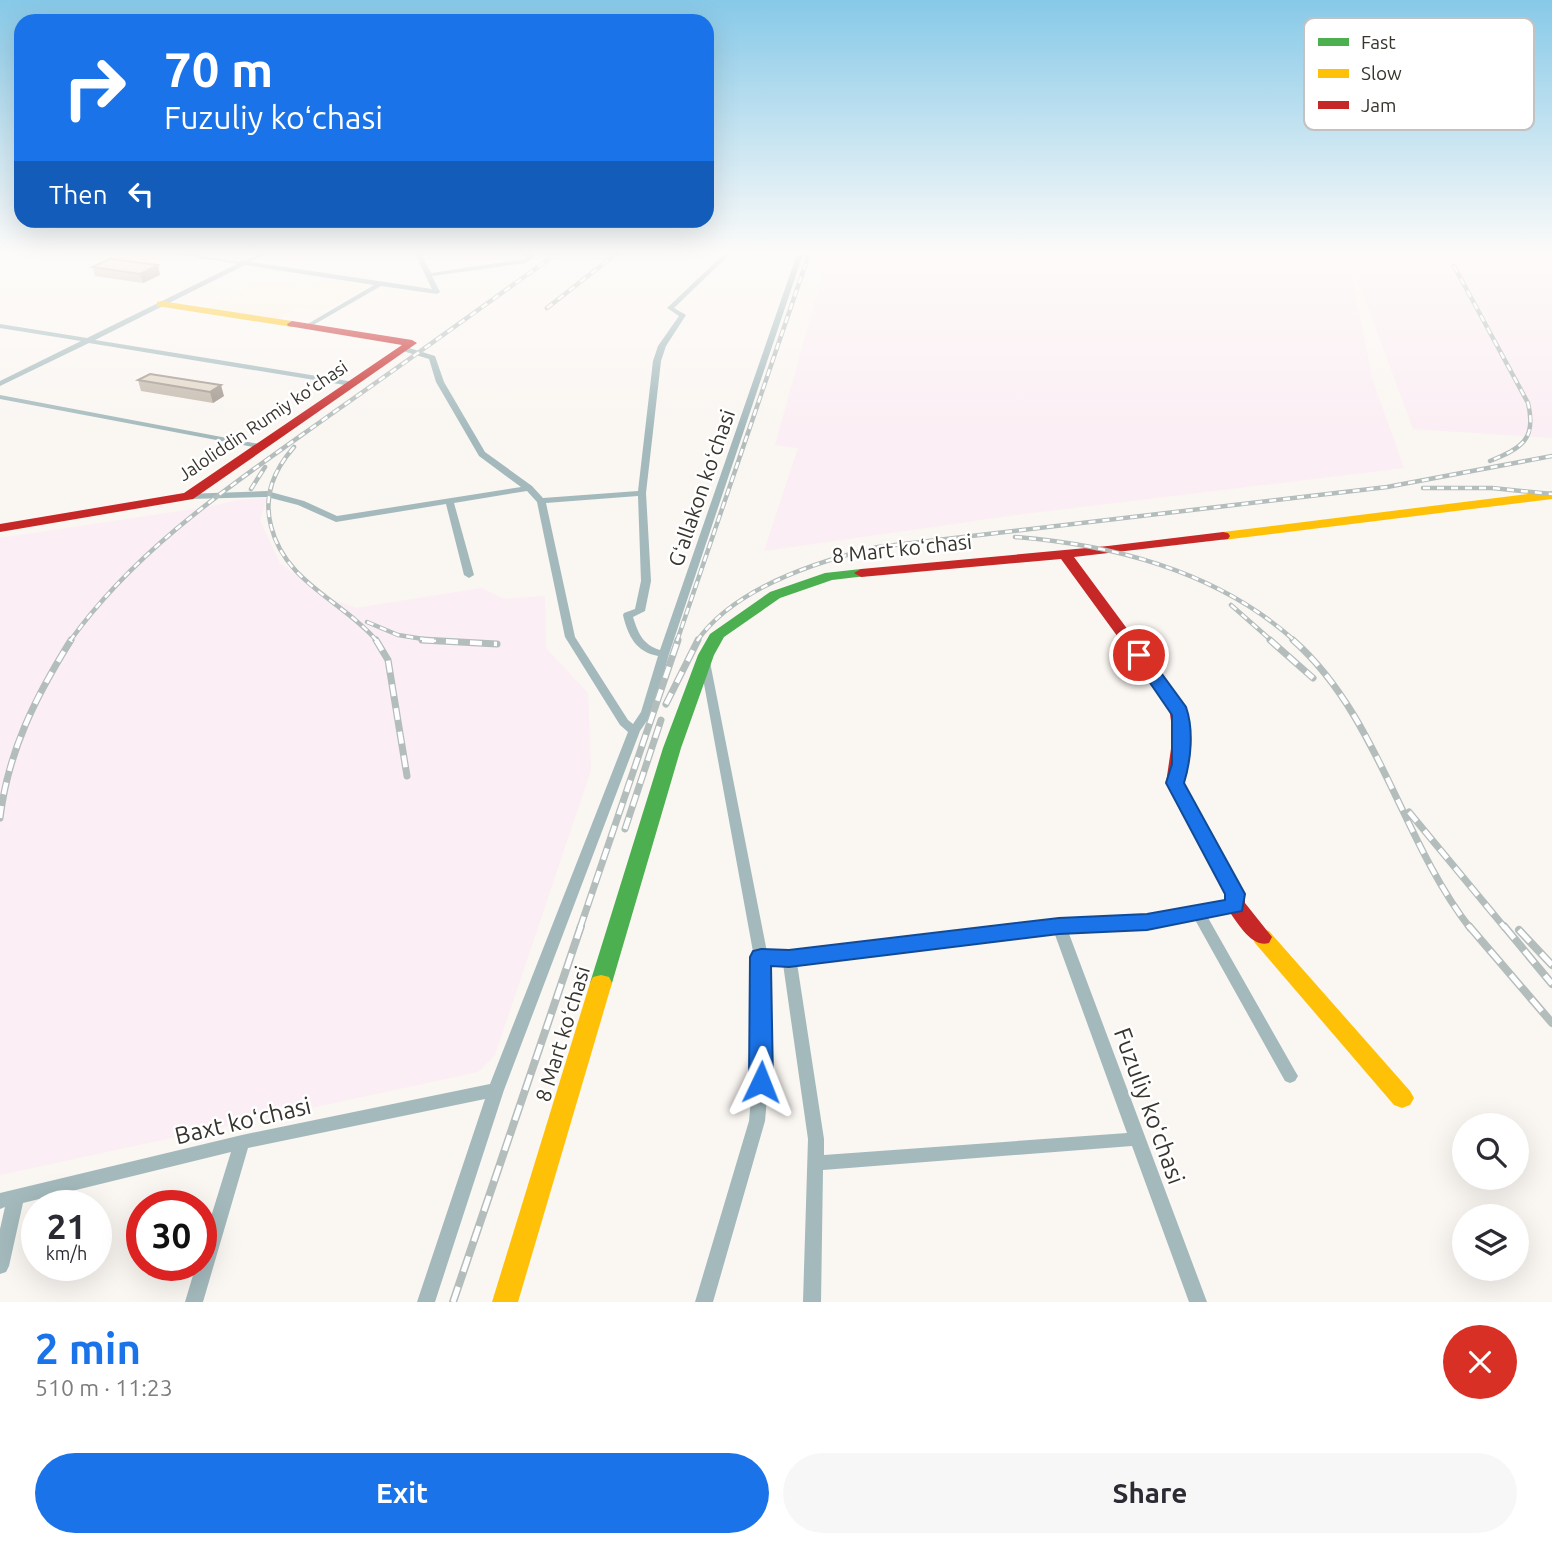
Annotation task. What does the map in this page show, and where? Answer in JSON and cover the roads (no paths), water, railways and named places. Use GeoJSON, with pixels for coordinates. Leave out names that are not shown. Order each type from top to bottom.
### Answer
{"type":"FeatureCollection","features":[{"type":"Feature","properties":{"kind":"street"},"geometry":{"type":"LineString","coordinates":[[0,384],[139,315]]}},
{"type":"Feature","properties":{"kind":"street"},"geometry":{"type":"LineString","coordinates":[[232,315],[409,345],[432,358],[440,382],[482,454],[529,488],[541,501],[570,637],[624,722],[634,731]]}},
{"type":"Feature","properties":{"kind":"street"},"geometry":{"type":"LineString","coordinates":[[308,326],[327,315]]}},
{"type":"Feature","properties":{"kind":"street"},"geometry":{"type":"LineString","coordinates":[[664,654],[641,648],[628,617],[629,613],[640,611],[646,581],[642,492],[657,361],[662,346],[684,315]]}},
{"type":"Feature","properties":{"kind":"street","name":"Gʻallakon koʻchasi"},"geometry":{"type":"LineString","coordinates":[[426,1302],[496,1090],[634,731],[647,712],[664,654],[779,315]]}},
{"type":"Feature","properties":{"kind":"street"},"geometry":{"type":"LineString","coordinates":[[0,326],[351,384]]}},
{"type":"Feature","properties":{"kind":"street","name":"Jaloliddin Rumiy koʻchasi"},"geometry":{"type":"LineString","coordinates":[[0,528],[188,496],[409,345]]}},
{"type":"Feature","properties":{"kind":"street"},"geometry":{"type":"LineString","coordinates":[[0,397],[260,446]]}},
{"type":"Feature","properties":{"kind":"street"},"geometry":{"type":"LineString","coordinates":[[188,496],[267,494],[301,503],[335,519],[450,503],[529,488]]}},
{"type":"Feature","properties":{"kind":"street"},"geometry":{"type":"LineString","coordinates":[[541,501],[642,492]]}},
{"type":"Feature","properties":{"kind":"street","name":"8 Mart koʻchasi"},"geometry":{"type":"LineString","coordinates":[[505,1302],[657,794],[705,662],[718,634],[775,595],[830,576],[1064,553],[1552,495]]}},
{"type":"Feature","properties":{"kind":"street"},"geometry":{"type":"LineString","coordinates":[[450,503],[469,576]]}},
{"type":"Feature","properties":{"kind":"street"},"geometry":{"type":"LineString","coordinates":[[1064,553],[1177,707],[1180,715],[1181,764],[1175,783],[1235,894],[1235,905],[1402,1098]]}},
{"type":"Feature","properties":{"kind":"street"},"geometry":{"type":"LineString","coordinates":[[704,1302],[757,1121],[762,1065],[761,957],[705,662]]}},
{"type":"Feature","properties":{"kind":"street"},"geometry":{"type":"LineString","coordinates":[[761,957],[789,959],[1059,926],[1147,922],[1235,905]]}},
{"type":"Feature","properties":{"kind":"street"},"geometry":{"type":"LineString","coordinates":[[1199,914],[1290,1076]]}},
{"type":"Feature","properties":{"kind":"street","name":"Fuzuliy koʻchasi"},"geometry":{"type":"LineString","coordinates":[[1059,926],[1198,1302]]}},
{"type":"Feature","properties":{"kind":"street"},"geometry":{"type":"LineString","coordinates":[[789,959],[816,1139],[812,1302]]}},
{"type":"Feature","properties":{"kind":"street","name":"Baxt koʻchasi"},"geometry":{"type":"LineString","coordinates":[[8,1199],[242,1142],[496,1090]]}},
{"type":"Feature","properties":{"kind":"street"},"geometry":{"type":"LineString","coordinates":[[815,1163],[1137,1139]]}},
{"type":"Feature","properties":{"kind":"street"},"geometry":{"type":"LineString","coordinates":[[194,1302],[242,1142]]}},
{"type":"Feature","properties":{"kind":"street"},"geometry":{"type":"LineString","coordinates":[[0,1266],[8,1199]]}},
{"type":"Feature","properties":{"kind":"railway"},"geometry":{"type":"LineString","coordinates":[[70,641],[126,575],[190,518],[259,465],[471,315]]}},
{"type":"Feature","properties":{"kind":"railway"},"geometry":{"type":"LineString","coordinates":[[677,641],[788,315]]}},
{"type":"Feature","properties":{"kind":"railway"},"geometry":{"type":"LineString","coordinates":[[1480,315],[1528,403],[1530,416],[1530,426],[1524,441],[1510,452],[1490,461]]}},
{"type":"Feature","properties":{"kind":"railway"},"geometry":{"type":"LineString","coordinates":[[294,447],[276,474],[269,493],[269,515],[278,546],[301,577],[376,640]]}},
{"type":"Feature","properties":{"kind":"railway"},"geometry":{"type":"LineString","coordinates":[[697,641],[713,622],[732,606],[779,579],[830,560],[878,547],[1387,487],[1552,456]]}},
{"type":"Feature","properties":{"kind":"railway"},"geometry":{"type":"LineString","coordinates":[[251,489],[265,467]]}},
{"type":"Feature","properties":{"kind":"railway"},"geometry":{"type":"LineString","coordinates":[[1423,488],[1492,488],[1552,494]]}},
{"type":"Feature","properties":{"kind":"railway"},"geometry":{"type":"LineString","coordinates":[[1015,537],[1091,547],[1164,566],[1233,597],[1265,617],[1295,641]]}},
{"type":"Feature","properties":{"kind":"railway"},"geometry":{"type":"LineString","coordinates":[[1231,605],[1272,641]]}},
{"type":"Feature","properties":{"kind":"railway"},"geometry":{"type":"LineString","coordinates":[[367,622],[398,635],[434,641]]}},
{"type":"Feature","properties":{"kind":"railway"},"geometry":{"type":"LineString","coordinates":[[0,818],[10,770],[25,725],[71,640]]}},
{"type":"Feature","properties":{"kind":"railway"},"geometry":{"type":"LineString","coordinates":[[376,640],[388,660],[407,776]]}},
{"type":"Feature","properties":{"kind":"railway"},"geometry":{"type":"LineString","coordinates":[[422,640],[434,641]]}},
{"type":"Feature","properties":{"kind":"railway"},"geometry":{"type":"LineString","coordinates":[[580,928],[678,640]]}},
{"type":"Feature","properties":{"kind":"railway"},"geometry":{"type":"LineString","coordinates":[[666,704],[698,640]]}},
{"type":"Feature","properties":{"kind":"railway"},"geometry":{"type":"LineString","coordinates":[[1270,640],[1313,678]]}},
{"type":"Feature","properties":{"kind":"railway"},"geometry":{"type":"LineString","coordinates":[[1293,640],[1322,670],[1347,704],[1425,856],[1470,928]]}},
{"type":"Feature","properties":{"kind":"railway"},"geometry":{"type":"LineString","coordinates":[[434,641],[497,644]]}},
{"type":"Feature","properties":{"kind":"railway"},"geometry":{"type":"LineString","coordinates":[[625,829],[661,720]]}},
{"type":"Feature","properties":{"kind":"railway"},"geometry":{"type":"LineString","coordinates":[[1409,812],[1505,928]]}},
{"type":"Feature","properties":{"kind":"railway"},"geometry":{"type":"LineString","coordinates":[[453,1302],[581,926]]}},
{"type":"Feature","properties":{"kind":"railway"},"geometry":{"type":"LineString","coordinates":[[1469,926],[1552,1023]]}},
{"type":"Feature","properties":{"kind":"railway"},"geometry":{"type":"LineString","coordinates":[[1504,926],[1552,984]]}},
{"type":"Feature","properties":{"kind":"railway"},"geometry":{"type":"LineString","coordinates":[[1519,930],[1552,965]]}}]}
